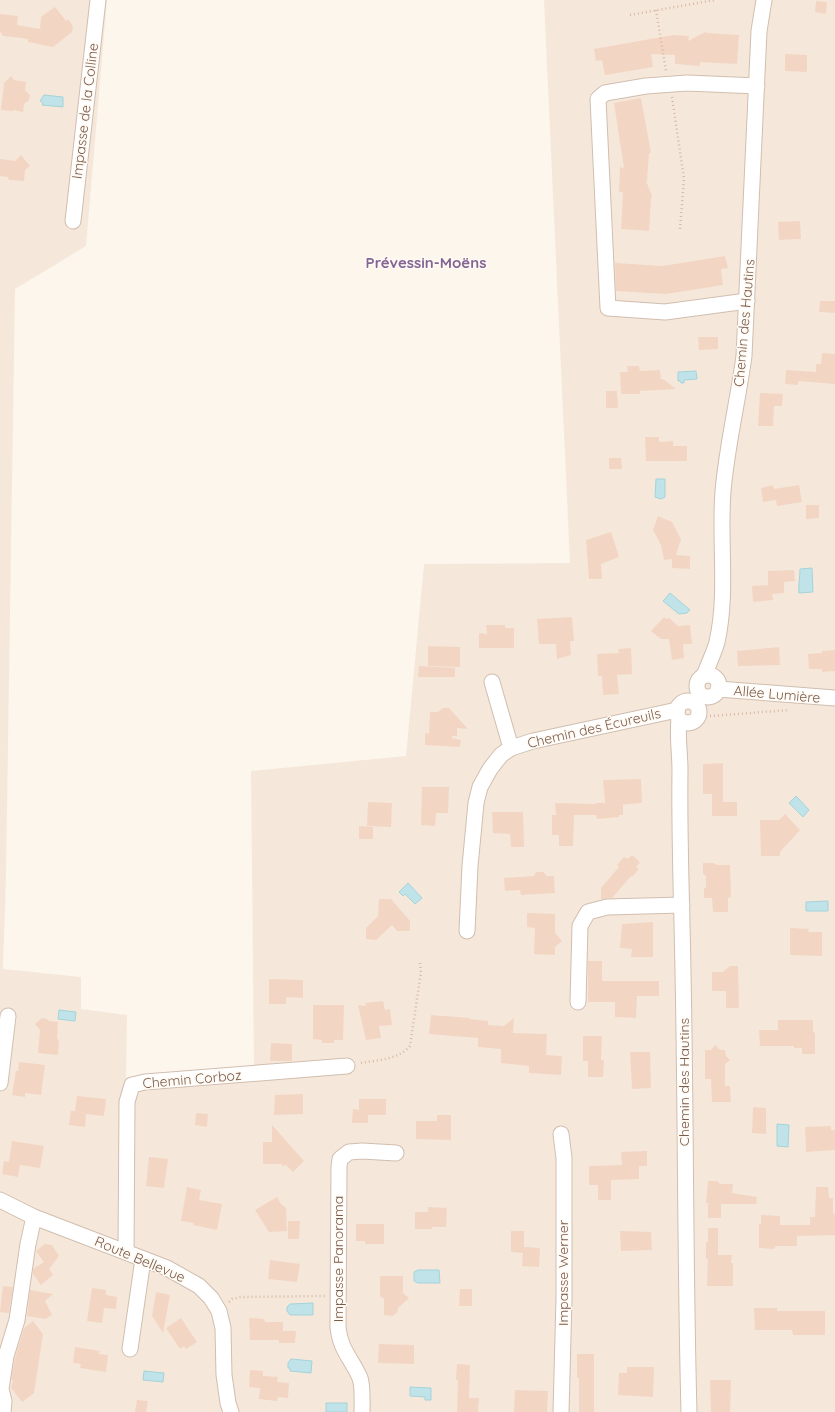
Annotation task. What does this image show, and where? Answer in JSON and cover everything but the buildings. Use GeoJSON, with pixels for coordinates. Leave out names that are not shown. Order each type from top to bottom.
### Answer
{"type":"FeatureCollection","features":[{"type":"Feature","properties":{"kind":"street","name":"Impasse de la Colline"},"geometry":{"type":"LineString","coordinates":[[73,221],[98,0]]}},
{"type":"Feature","properties":{"kind":"street","name":"Chemin des Hautins"},"geometry":{"type":"LineString","coordinates":[[689,1412],[686,1289],[682,905],[679,813],[680,753],[688,714],[710,686],[722,613],[723,510],[726,465],[744,356],[760,32],[764,0]]}},
{"type":"Feature","properties":{"kind":"street"},"geometry":{"type":"LineString","coordinates":[[747,301],[665,312],[608,308],[598,99],[605,93],[668,84],[687,83],[757,86]]}},
{"type":"Feature","properties":{"kind":"street","name":"Chemin des Écureuils"},"geometry":{"type":"LineString","coordinates":[[492,682],[511,748]]}},
{"type":"Feature","properties":{"kind":"street","name":"Allée Lumière"},"geometry":{"type":"LineString","coordinates":[[710,686],[835,698]]}},
{"type":"Feature","properties":{"kind":"street","name":"Chemin des Écureuils"},"geometry":{"type":"LineString","coordinates":[[467,930],[470,866],[476,803],[480,787],[490,769],[501,755],[511,748],[540,739],[688,714]]}},
{"type":"Feature","properties":{"kind":"street"},"geometry":{"type":"LineString","coordinates":[[578,1002],[580,926],[588,912],[607,907],[682,905]]}},
{"type":"Feature","properties":{"kind":"street"},"geometry":{"type":"LineString","coordinates":[[0,1083],[8,1016]]}},
{"type":"Feature","properties":{"kind":"street","name":"Chemin Corboz"},"geometry":{"type":"LineString","coordinates":[[126,1252],[127,1102],[132,1085],[145,1082],[347,1066]]}},
{"type":"Feature","properties":{"kind":"street","name":"Impasse Werner"},"geometry":{"type":"LineString","coordinates":[[561,1134],[564,1158],[564,1298],[561,1412]]}},
{"type":"Feature","properties":{"kind":"street","name":"Impasse Panorama"},"geometry":{"type":"LineString","coordinates":[[362,1412],[361,1379],[339,1339],[337,1296],[339,1166],[340,1159],[349,1152],[362,1151],[396,1153]]}},
{"type":"Feature","properties":{"kind":"street","name":"Route Bellevue"},"geometry":{"type":"LineString","coordinates":[[0,1200],[34,1217],[167,1268],[199,1286],[211,1298],[219,1311],[224,1328],[224,1375],[228,1403],[231,1412]]}},
{"type":"Feature","properties":{"kind":"street"},"geometry":{"type":"LineString","coordinates":[[2,1412],[4,1401],[1,1389],[6,1356],[17,1320],[28,1244],[34,1217]]}},
{"type":"Feature","properties":{"kind":"street"},"geometry":{"type":"LineString","coordinates":[[130,1349],[143,1259]]}},
{"type":"Feature","properties":{"kind":"path"},"geometry":{"type":"LineString","coordinates":[[630,15],[715,0]]}},
{"type":"Feature","properties":{"kind":"path"},"geometry":{"type":"LineString","coordinates":[[656,10],[668,84],[673,104],[684,179],[680,229]]}},
{"type":"Feature","properties":{"kind":"path"},"geometry":{"type":"LineString","coordinates":[[688,714],[793,710]]}},
{"type":"Feature","properties":{"kind":"path"},"geometry":{"type":"LineString","coordinates":[[347,1066],[395,1057],[406,1051],[410,1046],[422,972],[420,963]]}},
{"type":"Feature","properties":{"kind":"path"},"geometry":{"type":"LineString","coordinates":[[219,1311],[232,1299],[241,1297],[337,1296]]}},
{"type":"Feature","properties":{"kind":"shaded area"},"geometry":{"type":"Polygon","coordinates":[[[0,0],[107,0],[86,246],[15,289],[6,874],[3,969],[81,977],[81,1009],[127,1015],[126,1078],[254,1065],[251,771],[406,756],[424,564],[570,563],[544,0],[835,0],[835,1412],[0,1412],[0,0]]]}},
{"type":"Feature","properties":{"kind":"water"},"geometry":{"type":"Polygon","coordinates":[[[44,95],[63,97],[63,107],[42,105],[43,103],[40,101],[44,95]]]}},
{"type":"Feature","properties":{"kind":"water"},"geometry":{"type":"Polygon","coordinates":[[[696,371],[697,379],[684,380],[684,383],[678,381],[678,372],[696,371]]]}},
{"type":"Feature","properties":{"kind":"water"},"geometry":{"type":"Polygon","coordinates":[[[656,479],[665,479],[665,497],[661,499],[655,497],[656,479]]]}},
{"type":"Feature","properties":{"kind":"water"},"geometry":{"type":"Polygon","coordinates":[[[812,568],[813,592],[799,593],[800,569],[812,568]]]}},
{"type":"Feature","properties":{"kind":"water"},"geometry":{"type":"Polygon","coordinates":[[[670,593],[690,610],[687,613],[679,614],[663,601],[670,593]]]}},
{"type":"Feature","properties":{"kind":"water"},"geometry":{"type":"Polygon","coordinates":[[[796,796],[809,810],[803,817],[789,803],[796,796]]]}},
{"type":"Feature","properties":{"kind":"water"},"geometry":{"type":"Polygon","coordinates":[[[408,883],[422,898],[415,904],[405,894],[403,896],[399,892],[408,883]]]}},
{"type":"Feature","properties":{"kind":"water"},"geometry":{"type":"Polygon","coordinates":[[[828,901],[828,911],[806,911],[806,902],[828,901]]]}},
{"type":"Feature","properties":{"kind":"water"},"geometry":{"type":"Polygon","coordinates":[[[59,1010],[76,1012],[75,1021],[58,1019],[59,1010]]]}},
{"type":"Feature","properties":{"kind":"water"},"geometry":{"type":"Polygon","coordinates":[[[777,1124],[789,1125],[788,1147],[777,1146],[777,1124]]]}},
{"type":"Feature","properties":{"kind":"water"},"geometry":{"type":"Polygon","coordinates":[[[418,1270],[439,1270],[440,1283],[418,1283],[414,1281],[414,1272],[418,1270]]]}},
{"type":"Feature","properties":{"kind":"water"},"geometry":{"type":"Polygon","coordinates":[[[313,1303],[313,1315],[290,1315],[287,1311],[287,1307],[290,1304],[313,1303]]]}},
{"type":"Feature","properties":{"kind":"water"},"geometry":{"type":"Polygon","coordinates":[[[291,1359],[312,1361],[311,1373],[290,1371],[290,1368],[288,1368],[288,1363],[291,1359]]]}},
{"type":"Feature","properties":{"kind":"water"},"geometry":{"type":"Polygon","coordinates":[[[144,1371],[164,1373],[163,1382],[143,1380],[144,1371]]]}},
{"type":"Feature","properties":{"kind":"water"},"geometry":{"type":"Polygon","coordinates":[[[410,1387],[431,1388],[431,1400],[425,1400],[425,1397],[410,1396],[410,1387]]]}},
{"type":"Feature","properties":{"kind":"water"},"geometry":{"type":"Polygon","coordinates":[[[326,1403],[347,1403],[347,1412],[326,1412],[326,1403]]]}},
{"type":"Feature","properties":{"kind":"district","name":"Prévessin-Moëns"},"geometry":{"type":"Point","coordinates":[426,262]}}]}
